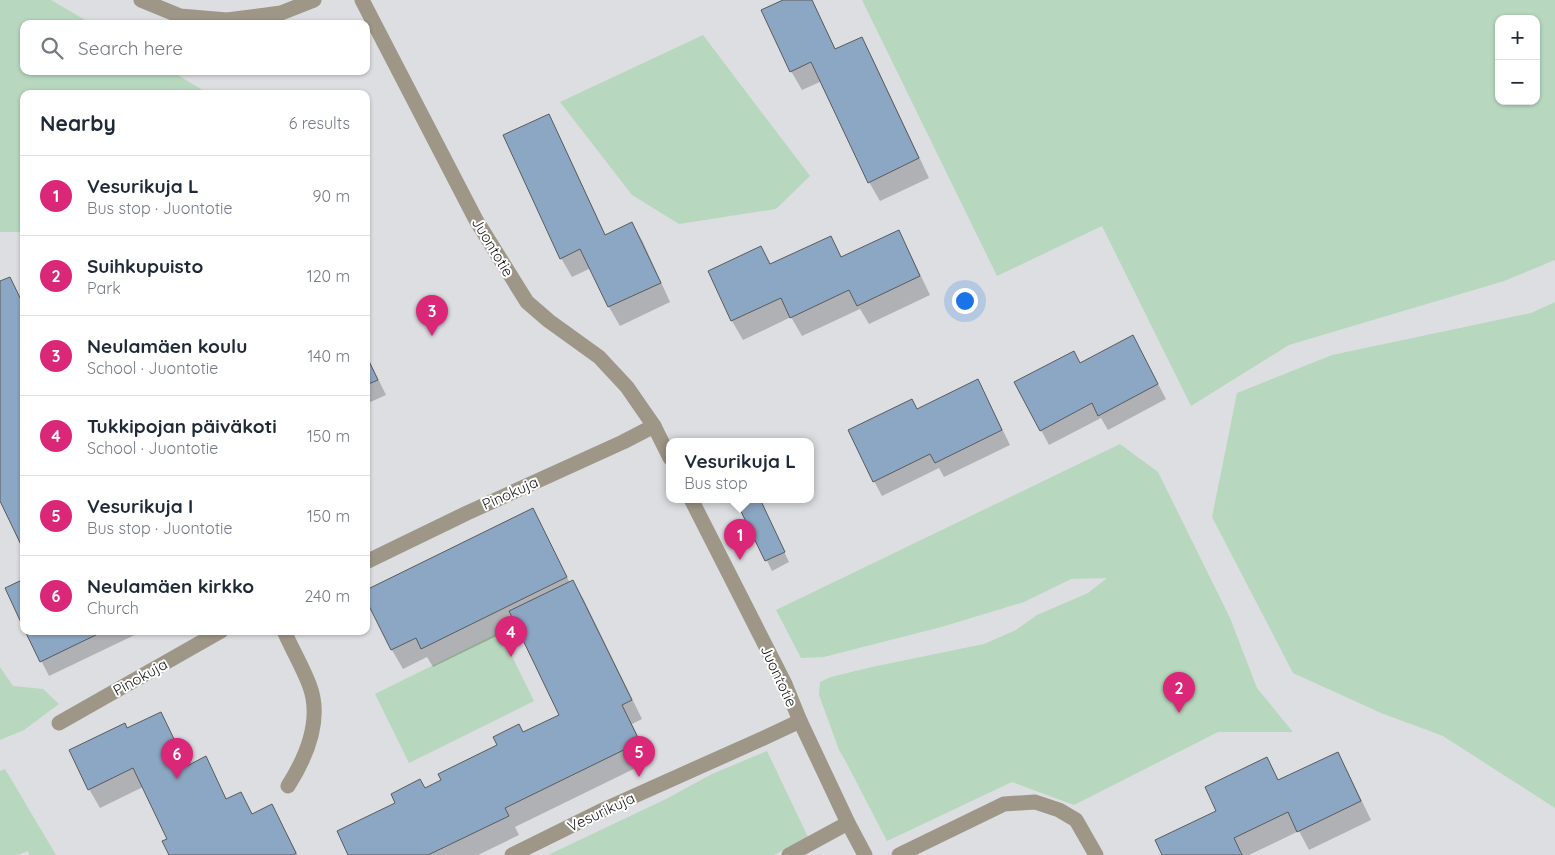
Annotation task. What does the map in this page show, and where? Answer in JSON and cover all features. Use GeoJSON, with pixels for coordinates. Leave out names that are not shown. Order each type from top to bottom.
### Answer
{"type":"FeatureCollection","features":[{"type":"Feature","properties":{"kind":"street"},"geometry":{"type":"LineString","coordinates":[[141,0],[180,16],[227,20],[281,13],[314,0]]}},
{"type":"Feature","properties":{"kind":"street","name":"Juontotie"},"geometry":{"type":"LineString","coordinates":[[362,0],[476,220],[527,302],[548,321],[599,357],[628,387],[654,426],[666,450]]}},
{"type":"Feature","properties":{"kind":"street","name":"Pinokuja"},"geometry":{"type":"LineString","coordinates":[[370,560],[654,426]]}},
{"type":"Feature","properties":{"kind":"street","name":"Juontotie"},"geometry":{"type":"LineString","coordinates":[[692,503],[785,684],[800,721],[865,855]]}},
{"type":"Feature","properties":{"kind":"street","name":"Pinokuja"},"geometry":{"type":"LineString","coordinates":[[59,723],[214,635]]}},
{"type":"Feature","properties":{"kind":"street"},"geometry":{"type":"LineString","coordinates":[[286,635],[310,685],[315,710],[314,729],[301,765],[288,786]]}},
{"type":"Feature","properties":{"kind":"street","name":"Vesurikuja"},"geometry":{"type":"LineString","coordinates":[[512,855],[603,810],[800,721]]}},
{"type":"Feature","properties":{"kind":"street"},"geometry":{"type":"LineString","coordinates":[[899,855],[1004,804],[1035,802],[1059,810],[1076,820],[1096,855]]}},
{"type":"Feature","properties":{"kind":"street"},"geometry":{"type":"LineString","coordinates":[[789,855],[848,823]]}},
{"type":"Feature","properties":{"kind":"green space"},"geometry":{"type":"Polygon","coordinates":[[[0,0],[51,0],[85,20],[20,20],[20,75],[178,75],[202,90],[20,90],[20,232],[0,232],[0,0]]]}},
{"type":"Feature","properties":{"kind":"green space"},"geometry":{"type":"Polygon","coordinates":[[[862,0],[1555,0],[1555,260],[1504,281],[1289,345],[1191,406],[1102,226],[997,276],[862,0]]]}},
{"type":"Feature","properties":{"kind":"green space"},"geometry":{"type":"Polygon","coordinates":[[[703,35],[810,176],[776,209],[679,224],[632,195],[560,102],[703,35]]]}},
{"type":"Feature","properties":{"kind":"green space"},"geometry":{"type":"Polygon","coordinates":[[[1555,302],[1555,808],[1443,736],[1381,713],[1293,673],[1212,517],[1237,393],[1332,355],[1531,313],[1555,302]]]}},
{"type":"Feature","properties":{"kind":"green space"},"geometry":{"type":"Polygon","coordinates":[[[1120,444],[1158,472],[1230,618],[1257,688],[1293,732],[1218,732],[1074,805],[1012,782],[887,841],[839,750],[819,695],[820,682],[831,677],[872,667],[984,644],[1016,630],[1037,615],[1088,593],[1107,578],[1071,579],[1024,602],[945,626],[824,657],[801,658],[776,610],[1120,444]]]}},
{"type":"Feature","properties":{"kind":"green space"},"geometry":{"type":"Polygon","coordinates":[[[500,632],[534,701],[409,763],[375,694],[500,632]]]}},
{"type":"Feature","properties":{"kind":"green space"},"geometry":{"type":"Polygon","coordinates":[[[0,667],[13,686],[43,689],[59,704],[24,730],[0,740],[0,667]]]}},
{"type":"Feature","properties":{"kind":"green space"},"geometry":{"type":"Polygon","coordinates":[[[767,751],[808,837],[774,855],[548,855],[666,799],[712,774],[767,751]]]}},
{"type":"Feature","properties":{"kind":"green space"},"geometry":{"type":"Polygon","coordinates":[[[5,769],[56,855],[29,855],[28,851],[18,855],[0,855],[0,771],[5,769]]]}},
{"type":"Feature","properties":{"kind":"building"},"geometry":{"type":"Polygon","coordinates":[[[783,0],[812,0],[835,49],[862,37],[919,158],[868,183],[811,62],[790,72],[761,10],[783,0]]]}},
{"type":"Feature","properties":{"kind":"building"},"geometry":{"type":"Polygon","coordinates":[[[549,114],[605,235],[632,222],[661,283],[608,307],[580,249],[560,259],[503,135],[549,114]]]}},
{"type":"Feature","properties":{"kind":"building"},"geometry":{"type":"Polygon","coordinates":[[[899,230],[920,276],[857,306],[849,290],[790,318],[781,298],[731,321],[708,271],[761,246],[770,264],[831,236],[841,257],[899,230]]]}},
{"type":"Feature","properties":{"kind":"building"},"geometry":{"type":"Polygon","coordinates":[[[10,277],[20,298],[20,543],[0,501],[0,281],[10,277]]]}},
{"type":"Feature","properties":{"kind":"building"},"geometry":{"type":"Polygon","coordinates":[[[1133,335],[1158,384],[1098,416],[1092,403],[1040,431],[1014,382],[1074,351],[1080,363],[1133,335]]]}},
{"type":"Feature","properties":{"kind":"building"},"geometry":{"type":"Polygon","coordinates":[[[370,363],[378,380],[370,383],[370,363]]]}},
{"type":"Feature","properties":{"kind":"building"},"geometry":{"type":"Polygon","coordinates":[[[978,379],[1002,430],[935,463],[930,454],[873,482],[848,430],[912,399],[917,409],[978,379]]]}},
{"type":"Feature","properties":{"kind":"building"},"geometry":{"type":"Polygon","coordinates":[[[737,503],[762,503],[785,552],[765,561],[737,503]]]}},
{"type":"Feature","properties":{"kind":"building"},"geometry":{"type":"Polygon","coordinates":[[[533,508],[567,577],[421,649],[416,638],[391,650],[370,608],[370,588],[533,508]]]}},
{"type":"Feature","properties":{"kind":"building"},"geometry":{"type":"Polygon","coordinates":[[[573,580],[632,700],[622,705],[640,742],[505,808],[509,816],[428,855],[348,855],[337,831],[395,803],[391,794],[420,779],[425,788],[441,780],[438,774],[497,745],[493,737],[519,724],[523,732],[559,715],[509,611],[573,580]]]}},
{"type":"Feature","properties":{"kind":"building"},"geometry":{"type":"Polygon","coordinates":[[[20,581],[20,620],[5,588],[20,581]]]}},
{"type":"Feature","properties":{"kind":"building"},"geometry":{"type":"Polygon","coordinates":[[[27,635],[96,635],[40,662],[27,635]]]}},
{"type":"Feature","properties":{"kind":"building"},"geometry":{"type":"Polygon","coordinates":[[[161,712],[187,766],[206,756],[226,799],[241,792],[252,814],[272,804],[296,853],[293,855],[169,855],[162,841],[167,839],[133,768],[88,790],[69,750],[125,723],[127,728],[161,712]]]}},
{"type":"Feature","properties":{"kind":"building"},"geometry":{"type":"Polygon","coordinates":[[[1338,752],[1361,801],[1297,832],[1288,812],[1234,838],[1242,855],[1162,855],[1155,840],[1216,811],[1205,787],[1267,757],[1278,780],[1338,752]]]}},
{"type":"Feature","properties":{"kind":"place","name":"Neulamäen koulu"},"geometry":{"type":"Point","coordinates":[432,336]}},
{"type":"Feature","properties":{"kind":"place","name":"Vesurikuja L"},"geometry":{"type":"Point","coordinates":[740,560]}},
{"type":"Feature","properties":{"kind":"place","name":"Tukkipojan päiväkoti"},"geometry":{"type":"Point","coordinates":[511,657]}},
{"type":"Feature","properties":{"kind":"place","name":"Suihkupuisto"},"geometry":{"type":"Point","coordinates":[1179,713]}},
{"type":"Feature","properties":{"kind":"place","name":"Vesurikuja I"},"geometry":{"type":"Point","coordinates":[639,777]}},
{"type":"Feature","properties":{"kind":"place","name":"Neulamäen kirkko"},"geometry":{"type":"Point","coordinates":[177,779]}}]}
